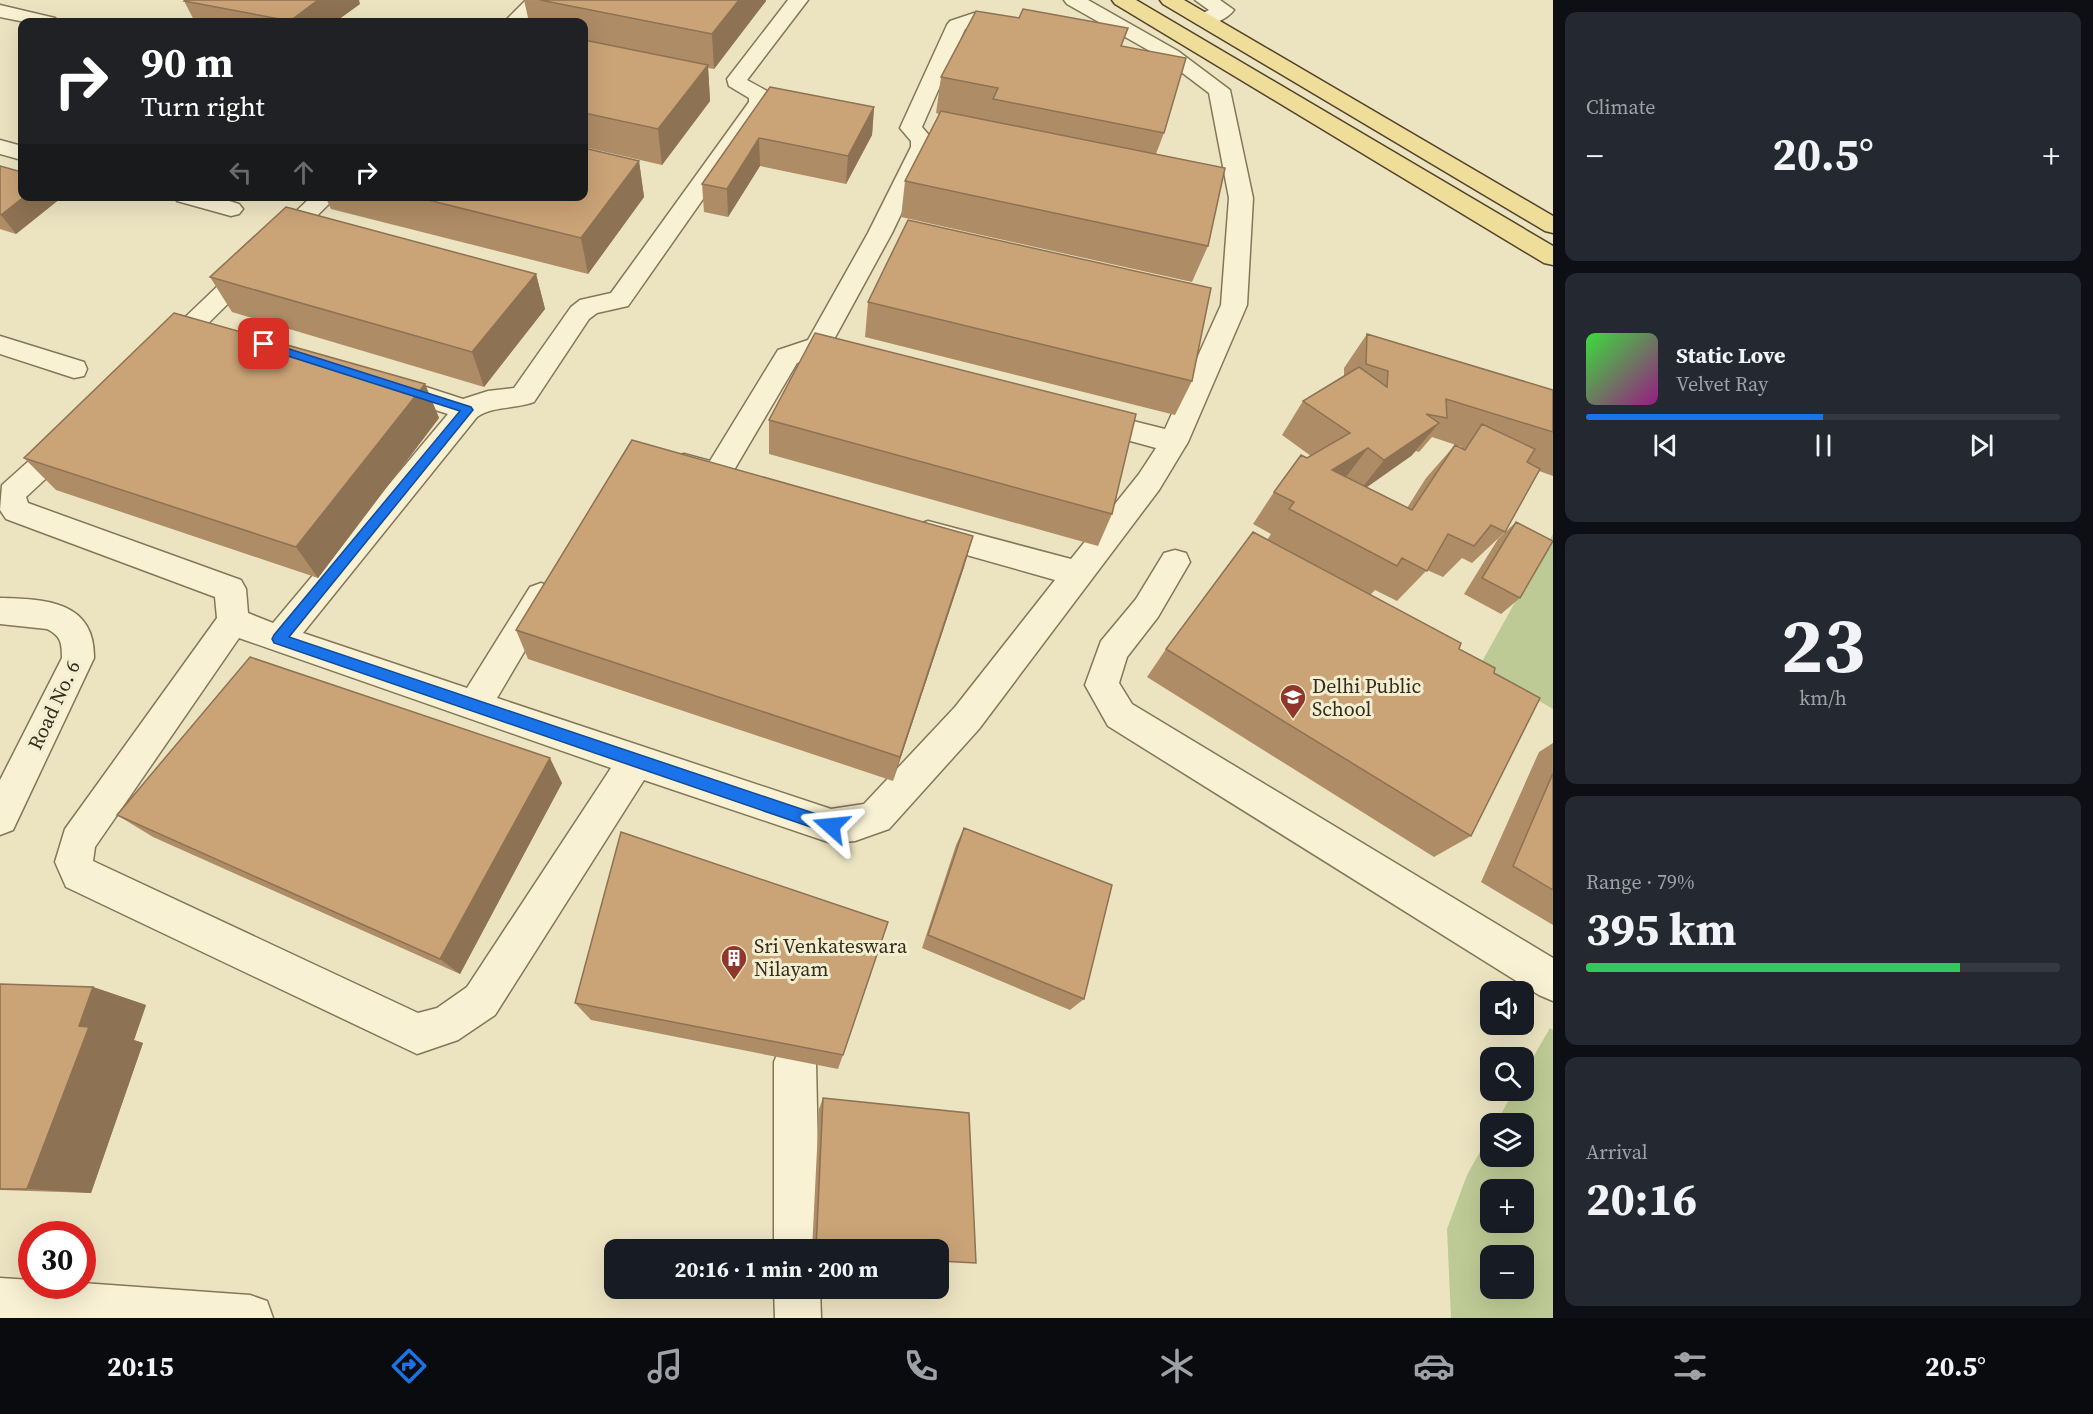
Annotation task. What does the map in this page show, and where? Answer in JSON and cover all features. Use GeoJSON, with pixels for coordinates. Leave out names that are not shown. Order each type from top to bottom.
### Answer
{"type":"FeatureCollection","features":[{"type":"Feature","properties":{"kind":"main road"},"geometry":{"type":"LineString","coordinates":[[1122,0],[1553,257]]}},
{"type":"Feature","properties":{"kind":"main road"},"geometry":{"type":"LineString","coordinates":[[1170,0],[1205,10],[1427,154],[1553,226]]}},
{"type":"Feature","properties":{"kind":"street"},"geometry":{"type":"LineString","coordinates":[[517,18],[537,0]]}},
{"type":"Feature","properties":{"kind":"street"},"geometry":{"type":"LineString","coordinates":[[279,639],[467,410],[476,402],[486,399],[510,400],[524,394],[580,313],[590,306],[619,300],[760,102],[760,95],[740,85],[736,82],[737,79],[798,0]]}},
{"type":"Feature","properties":{"kind":"street"},"geometry":{"type":"LineString","coordinates":[[233,621],[474,706],[831,826],[855,824],[876,817],[967,718],[1149,482],[1174,442],[1239,251],[1229,196],[1219,90],[1171,55],[1074,0]]}},
{"type":"Feature","properties":{"kind":"street"},"geometry":{"type":"LineString","coordinates":[[0,11],[31,18]]}},
{"type":"Feature","properties":{"kind":"street"},"geometry":{"type":"LineString","coordinates":[[911,128],[957,25],[974,19],[1044,32]]}},
{"type":"Feature","properties":{"kind":"street"},"geometry":{"type":"LineString","coordinates":[[1101,42],[1171,55]]}},
{"type":"Feature","properties":{"kind":"street"},"geometry":{"type":"LineString","coordinates":[[911,128],[945,135]]}},
{"type":"Feature","properties":{"kind":"street"},"geometry":{"type":"LineString","coordinates":[[661,459],[728,477],[787,357],[800,351],[828,351],[892,235],[922,147],[922,140],[911,128]]}},
{"type":"Feature","properties":{"kind":"street"},"geometry":{"type":"LineString","coordinates":[[0,147],[18,152]]}},
{"type":"Feature","properties":{"kind":"street"},"geometry":{"type":"LineString","coordinates":[[203,201],[231,209]]}},
{"type":"Feature","properties":{"kind":"street"},"geometry":{"type":"LineString","coordinates":[[144,371],[207,326],[321,201]]}},
{"type":"Feature","properties":{"kind":"street"},"geometry":{"type":"LineString","coordinates":[[0,345],[74,369]]}},
{"type":"Feature","properties":{"kind":"street"},"geometry":{"type":"LineString","coordinates":[[366,377],[467,410]]}},
{"type":"Feature","properties":{"kind":"street"},"geometry":{"type":"LineString","coordinates":[[1070,415],[1174,442]]}},
{"type":"Feature","properties":{"kind":"street"},"geometry":{"type":"LineString","coordinates":[[91,420],[12,493],[11,503],[17,511],[230,589],[233,621],[78,841],[74,862],[79,874],[417,1034],[434,1031],[454,1023],[481,1001],[636,761]]}},
{"type":"Feature","properties":{"kind":"street"},"geometry":{"type":"LineString","coordinates":[[898,524],[1079,574]]}},
{"type":"Feature","properties":{"kind":"street"},"geometry":{"type":"LineString","coordinates":[[1174,562],[1147,608],[1113,651],[1102,685],[1120,715],[1553,981]]}},
{"type":"Feature","properties":{"kind":"street"},"geometry":{"type":"LineString","coordinates":[[474,706],[558,567]]}},
{"type":"Feature","properties":{"kind":"street","name":"Road No. 6"},"geometry":{"type":"LineString","coordinates":[[0,610],[32,612],[56,618],[72,627],[81,642],[78,658],[0,818]]}},
{"type":"Feature","properties":{"kind":"street"},"geometry":{"type":"LineString","coordinates":[[795,1062],[797,1239]]}},
{"type":"Feature","properties":{"kind":"street"},"geometry":{"type":"LineString","coordinates":[[797,1299],[798,1318]]}},
{"type":"Feature","properties":{"kind":"street"},"geometry":{"type":"LineString","coordinates":[[0,1300],[250,1318]]}},
{"type":"Feature","properties":{"kind":"green space"},"geometry":{"type":"Polygon","coordinates":[[[1553,534],[1553,709],[1479,667],[1553,534]]]}},
{"type":"Feature","properties":{"kind":"green space"},"geometry":{"type":"Polygon","coordinates":[[[1550,1028],[1553,1030],[1553,1318],[1451,1318],[1447,1229],[1467,1175],[1480,1152],[1480,1167],[1534,1167],[1534,1113],[1502,1113],[1508,1101],[1534,1101],[1534,1056],[1550,1028]]]}},
{"type":"Feature","properties":{"kind":"building"},"geometry":{"type":"Polygon","coordinates":[[[318,0],[294,18],[274,18],[184,1],[318,0]]]}},
{"type":"Feature","properties":{"kind":"building"},"geometry":{"type":"Polygon","coordinates":[[[540,0],[739,0],[712,34],[540,0]]]}},
{"type":"Feature","properties":{"kind":"building"},"geometry":{"type":"Polygon","coordinates":[[[1023,9],[1128,28],[1121,46],[1186,58],[1164,133],[993,99],[998,88],[941,77],[976,11],[1019,18],[1023,9]]]}},
{"type":"Feature","properties":{"kind":"building"},"geometry":{"type":"Polygon","coordinates":[[[588,41],[708,65],[658,129],[588,114],[588,41]]]}},
{"type":"Feature","properties":{"kind":"building"},"geometry":{"type":"Polygon","coordinates":[[[770,87],[874,107],[848,156],[759,138],[727,189],[702,184],[770,87]]]}},
{"type":"Feature","properties":{"kind":"building"},"geometry":{"type":"Polygon","coordinates":[[[941,111],[1225,168],[1208,246],[905,181],[941,111]]]}},
{"type":"Feature","properties":{"kind":"building"},"geometry":{"type":"Polygon","coordinates":[[[588,149],[639,161],[581,238],[432,201],[588,201],[588,149]]]}},
{"type":"Feature","properties":{"kind":"building"},"geometry":{"type":"Polygon","coordinates":[[[0,166],[18,171],[19,201],[0,214],[0,166]]]}},
{"type":"Feature","properties":{"kind":"building"},"geometry":{"type":"Polygon","coordinates":[[[286,207],[536,274],[472,352],[210,277],[286,207]]]}},
{"type":"Feature","properties":{"kind":"building"},"geometry":{"type":"Polygon","coordinates":[[[908,220],[1211,288],[1192,381],[868,302],[908,220]]]}},
{"type":"Feature","properties":{"kind":"building"},"geometry":{"type":"Polygon","coordinates":[[[174,313],[425,384],[296,547],[24,458],[174,313]]]}},
{"type":"Feature","properties":{"kind":"building"},"geometry":{"type":"Polygon","coordinates":[[[815,333],[1136,414],[1112,514],[769,420],[815,333]]]}},
{"type":"Feature","properties":{"kind":"building"},"geometry":{"type":"Polygon","coordinates":[[[1367,334],[1553,390],[1553,432],[1446,399],[1447,418],[1426,414],[1439,423],[1384,460],[1368,448],[1332,470],[1412,510],[1455,445],[1465,450],[1482,424],[1535,449],[1527,462],[1540,469],[1505,532],[1491,525],[1474,546],[1448,534],[1427,571],[1402,558],[1397,566],[1289,509],[1294,502],[1274,492],[1301,455],[1307,458],[1350,433],[1303,401],[1359,367],[1387,387],[1388,371],[1366,364],[1367,334]]]}},
{"type":"Feature","properties":{"kind":"building"},"geometry":{"type":"Polygon","coordinates":[[[632,440],[973,536],[900,757],[516,630],[632,440]]]}},
{"type":"Feature","properties":{"kind":"building"},"geometry":{"type":"Polygon","coordinates":[[[1516,522],[1553,541],[1520,598],[1482,578],[1516,522]]]}},
{"type":"Feature","properties":{"kind":"building"},"geometry":{"type":"Polygon","coordinates":[[[1253,532],[1461,643],[1459,649],[1495,668],[1494,673],[1540,698],[1471,836],[1166,649],[1253,532]]]}},
{"type":"Feature","properties":{"kind":"building"},"geometry":{"type":"Polygon","coordinates":[[[250,657],[550,758],[440,959],[117,815],[250,657]]]}},
{"type":"Feature","properties":{"kind":"building"},"geometry":{"type":"Polygon","coordinates":[[[1553,773],[1553,890],[1513,866],[1553,773]]]}},
{"type":"Feature","properties":{"kind":"building"},"geometry":{"type":"Polygon","coordinates":[[[964,828],[1112,885],[1084,999],[928,935],[964,828]]]}},
{"type":"Feature","properties":{"kind":"building","name":"Sri Venkateswara Nilayam"},"geometry":{"type":"Polygon","coordinates":[[[621,832],[888,922],[843,1055],[575,1003],[621,832]]]}},
{"type":"Feature","properties":{"kind":"building"},"geometry":{"type":"Polygon","coordinates":[[[0,984],[93,987],[79,1026],[89,1027],[27,1189],[0,1189],[0,984]]]}},
{"type":"Feature","properties":{"kind":"building"},"geometry":{"type":"Polygon","coordinates":[[[823,1098],[969,1113],[976,1263],[949,1262],[949,1239],[817,1239],[823,1098]]]}},
{"type":"Feature","properties":{"kind":"place","name":"Delhi Public School"},"geometry":{"type":"Point","coordinates":[1293,720]}},
{"type":"Feature","properties":{"kind":"place","name":"Sri Venkateswara Nilayam"},"geometry":{"type":"Point","coordinates":[734,981]}},
{"type":"Feature","properties":{"kind":"route"},"geometry":{"type":"LineString","coordinates":[[264,344],[467,410],[279,639],[831,826]]}}]}
